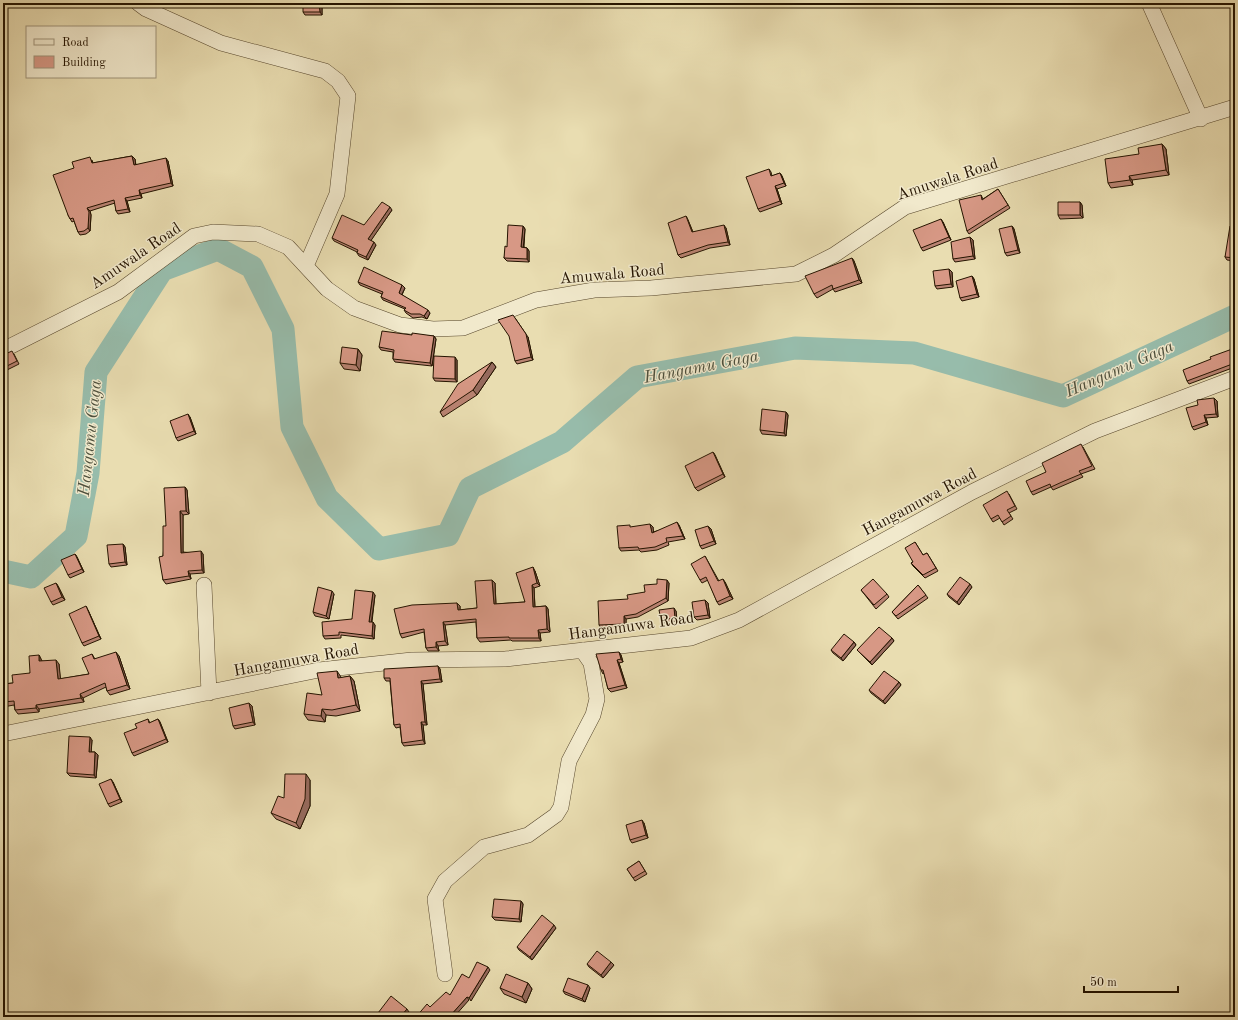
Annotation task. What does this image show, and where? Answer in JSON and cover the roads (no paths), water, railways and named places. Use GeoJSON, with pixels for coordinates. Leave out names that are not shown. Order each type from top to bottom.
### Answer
{"type":"FeatureCollection","features":[{"type":"Feature","properties":{"kind":"street"},"geometry":{"type":"LineString","coordinates":[[138,3],[146,9],[221,43],[325,71],[338,81],[345,91],[348,96],[338,194],[306,266]]}},
{"type":"Feature","properties":{"kind":"street"},"geometry":{"type":"LineString","coordinates":[[1149,3],[1201,119]]}},
{"type":"Feature","properties":{"kind":"street","name":"Amuwala Road"},"geometry":{"type":"LineString","coordinates":[[3,350],[118,292],[194,236],[213,232],[258,234],[288,247],[327,289],[354,308],[400,325],[433,330],[463,328],[536,300],[594,290],[651,288],[796,274],[834,256],[905,207],[1201,119],[1235,107]]}},
{"type":"Feature","properties":{"kind":"street","name":"Hangamuwa Road"},"geometry":{"type":"LineString","coordinates":[[3,734],[319,670],[412,660],[505,659],[691,638],[739,620],[972,492],[1088,435],[1235,378]]}},
{"type":"Feature","properties":{"kind":"street"},"geometry":{"type":"LineString","coordinates":[[204,585],[209,693]]}},
{"type":"Feature","properties":{"kind":"street"},"geometry":{"type":"LineString","coordinates":[[445,974],[435,899],[444,881],[484,847],[528,835],[556,815],[561,807],[569,762],[594,715],[597,699],[591,663],[582,650]]}},
{"type":"Feature","properties":{"kind":"waterway","name":"Hangamu Gaga"},"geometry":{"type":"LineString","coordinates":[[3,571],[31,577],[76,536],[88,473],[96,372],[162,270],[218,249],[252,267],[283,329],[292,427],[327,498],[379,549],[448,535],[470,488],[562,442],[637,377],[795,348],[914,353],[1063,396],[1235,316]]}}]}
